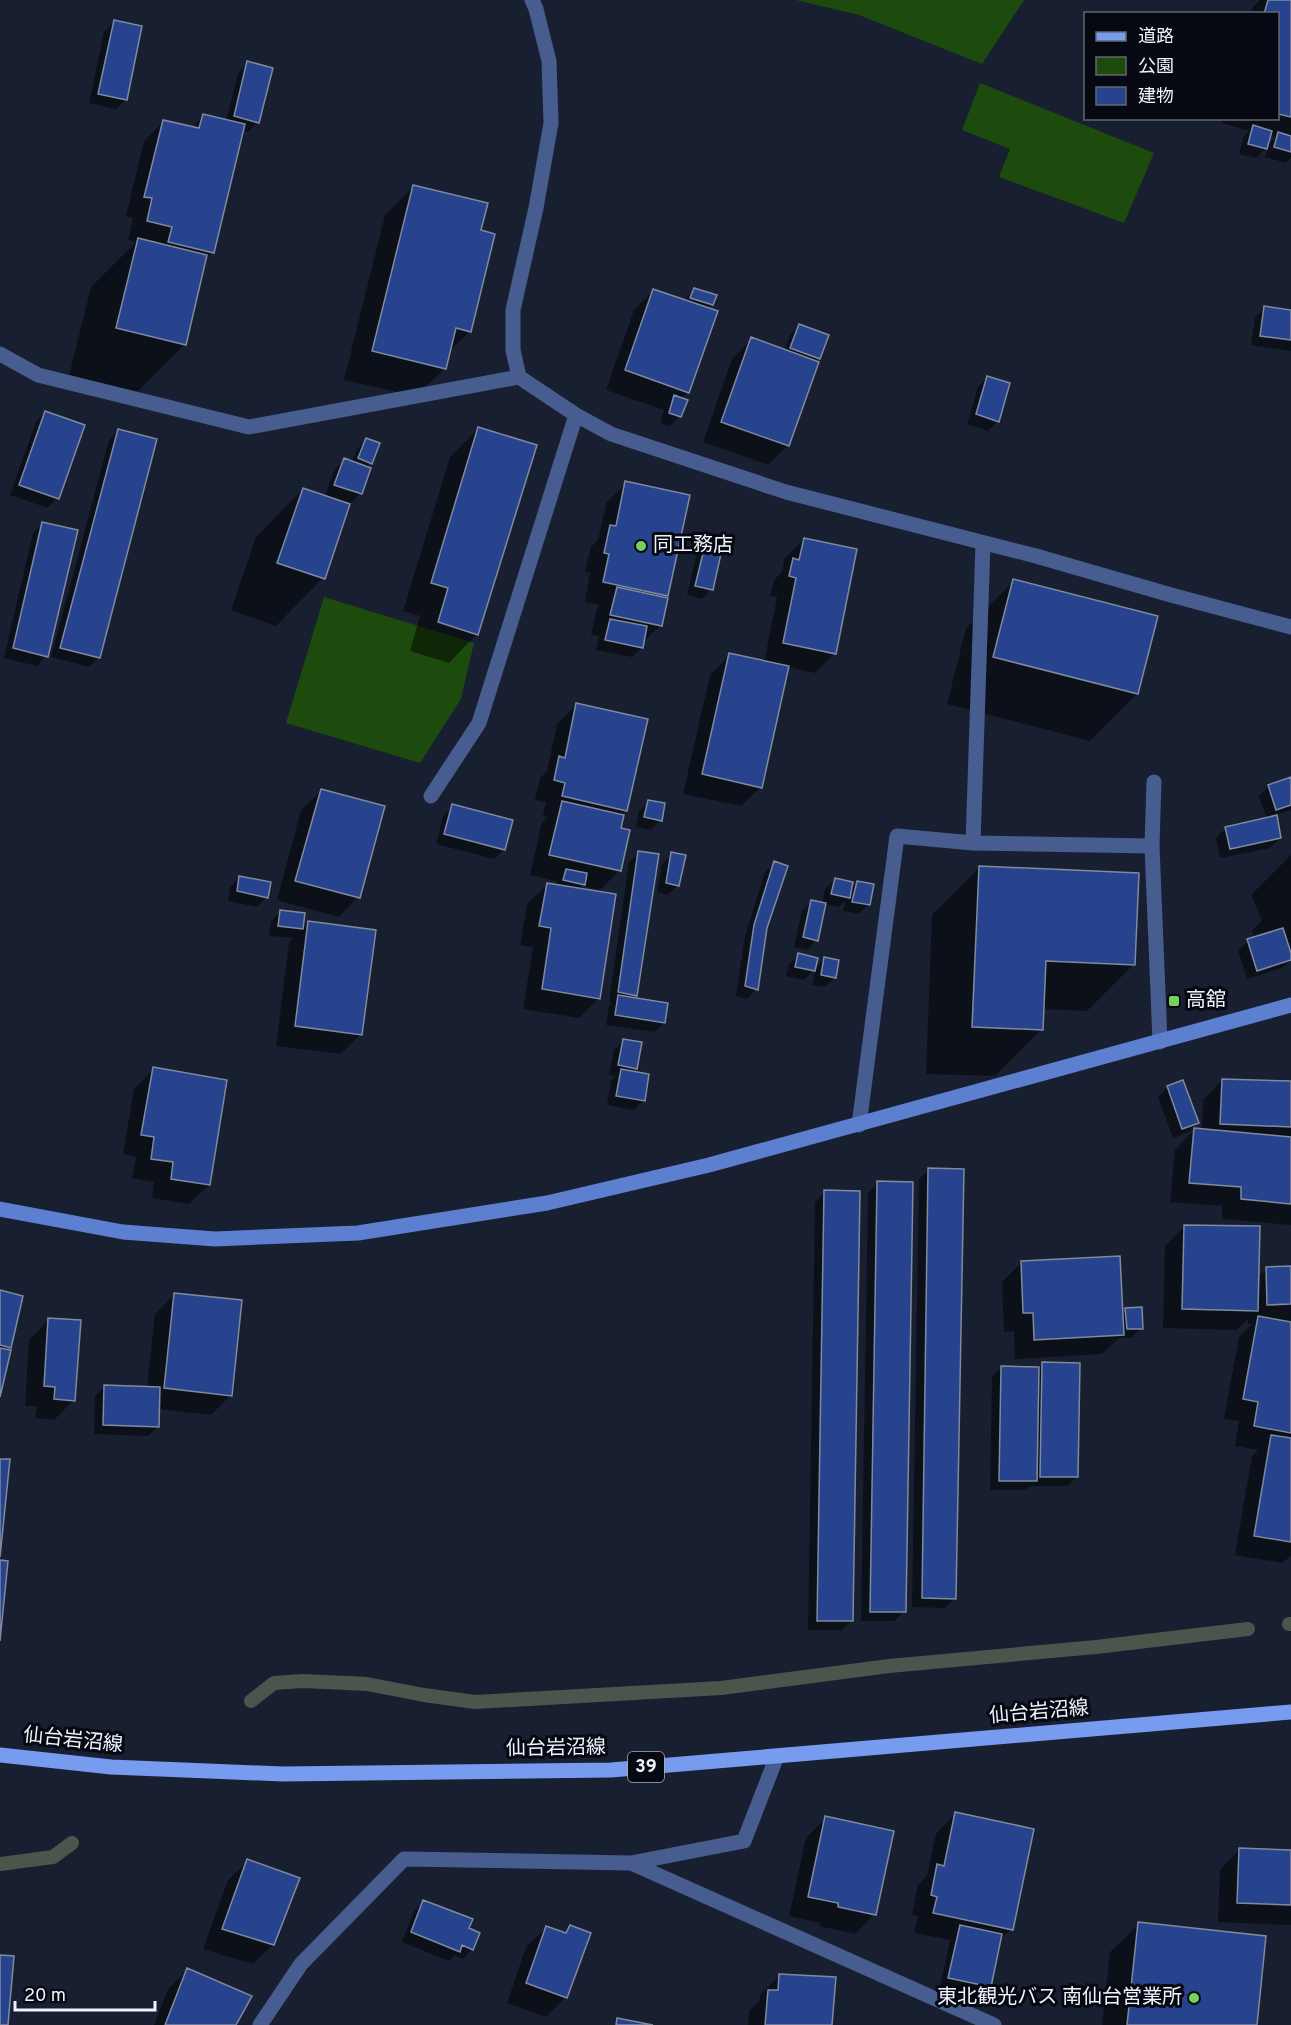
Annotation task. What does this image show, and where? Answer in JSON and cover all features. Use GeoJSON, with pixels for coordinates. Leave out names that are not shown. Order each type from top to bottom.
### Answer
{"type":"FeatureCollection","features":[{"type":"Feature","properties":{"kind":"main road","name":"仙台岩沼線"},"geometry":{"type":"LineString","coordinates":[[0,1755],[111,1767],[283,1774],[611,1770],[1291,1712]]}},
{"type":"Feature","properties":{"kind":"street"},"geometry":{"type":"LineString","coordinates":[[532,0],[549,61],[550,123],[536,208],[513,310],[513,350],[519,377],[576,415],[611,434],[786,492],[1291,627]]}},
{"type":"Feature","properties":{"kind":"street"},"geometry":{"type":"LineString","coordinates":[[0,354],[38,375],[249,427],[519,377]]}},
{"type":"Feature","properties":{"kind":"street"},"geometry":{"type":"LineString","coordinates":[[431,796],[479,723],[576,415]]}},
{"type":"Feature","properties":{"kind":"street"},"geometry":{"type":"LineString","coordinates":[[973,843],[983,543]]}},
{"type":"Feature","properties":{"kind":"street"},"geometry":{"type":"LineString","coordinates":[[1154,782],[1152,846],[1160,1042]]}},
{"type":"Feature","properties":{"kind":"street"},"geometry":{"type":"LineString","coordinates":[[859,1125],[897,836],[973,843],[1152,846]]}},
{"type":"Feature","properties":{"kind":"street"},"geometry":{"type":"LineString","coordinates":[[0,1209],[123,1232],[215,1239],[358,1233],[548,1203],[709,1165],[1291,1005]]}},
{"type":"Feature","properties":{"kind":"street"},"geometry":{"type":"LineString","coordinates":[[260,2025],[301,1964],[404,1859],[631,1863],[744,1841],[777,1756]]}},
{"type":"Feature","properties":{"kind":"street"},"geometry":{"type":"LineString","coordinates":[[631,1863],[994,2025]]}},
{"type":"Feature","properties":{"kind":"green space"},"geometry":{"type":"Polygon","coordinates":[[[796,0],[1024,0],[982,64],[859,15],[796,0]]]}},
{"type":"Feature","properties":{"kind":"green space"},"geometry":{"type":"Polygon","coordinates":[[[980,83],[1154,153],[1124,223],[999,177],[1010,149],[962,130],[980,83]]]}},
{"type":"Feature","properties":{"kind":"green space"},"geometry":{"type":"Polygon","coordinates":[[[324,597],[474,643],[461,699],[420,763],[286,723],[324,597]]]}},
{"type":"Feature","properties":{"kind":"building"},"geometry":{"type":"Polygon","coordinates":[[[1268,0],[1291,0],[1291,117],[1279,114],[1279,12],[1265,12],[1268,0]]]}},
{"type":"Feature","properties":{"kind":"building"},"geometry":{"type":"Polygon","coordinates":[[[114,20],[142,26],[127,100],[98,94],[114,20]]]}},
{"type":"Feature","properties":{"kind":"building"},"geometry":{"type":"Polygon","coordinates":[[[247,61],[273,68],[259,123],[234,116],[247,61]]]}},
{"type":"Feature","properties":{"kind":"building"},"geometry":{"type":"Polygon","coordinates":[[[203,114],[245,124],[214,253],[168,242],[172,227],[147,221],[152,198],[144,197],[163,120],[199,128],[203,114]]]}},
{"type":"Feature","properties":{"kind":"building"},"geometry":{"type":"Polygon","coordinates":[[[1253,125],[1272,131],[1267,149],[1248,144],[1253,125]]]}},
{"type":"Feature","properties":{"kind":"building"},"geometry":{"type":"Polygon","coordinates":[[[1278,132],[1291,136],[1291,152],[1274,147],[1278,132]]]}},
{"type":"Feature","properties":{"kind":"building"},"geometry":{"type":"Polygon","coordinates":[[[413,185],[488,203],[481,230],[495,234],[471,332],[456,328],[446,369],[372,351],[413,185]]]}},
{"type":"Feature","properties":{"kind":"building"},"geometry":{"type":"Polygon","coordinates":[[[138,238],[207,255],[186,345],[116,328],[138,238]]]}},
{"type":"Feature","properties":{"kind":"building"},"geometry":{"type":"Polygon","coordinates":[[[694,288],[717,295],[713,305],[690,298],[694,288]]]}},
{"type":"Feature","properties":{"kind":"building"},"geometry":{"type":"Polygon","coordinates":[[[653,289],[718,311],[689,393],[625,370],[653,289]]]}},
{"type":"Feature","properties":{"kind":"building"},"geometry":{"type":"Polygon","coordinates":[[[1264,306],[1291,310],[1291,340],[1260,336],[1264,306]]]}},
{"type":"Feature","properties":{"kind":"building"},"geometry":{"type":"Polygon","coordinates":[[[799,324],[829,335],[820,359],[790,348],[799,324]]]}},
{"type":"Feature","properties":{"kind":"building"},"geometry":{"type":"Polygon","coordinates":[[[751,337],[819,362],[789,446],[721,422],[751,337]]]}},
{"type":"Feature","properties":{"kind":"building"},"geometry":{"type":"Polygon","coordinates":[[[987,376],[1010,383],[999,422],[976,414],[987,376]]]}},
{"type":"Feature","properties":{"kind":"building"},"geometry":{"type":"Polygon","coordinates":[[[674,395],[688,400],[681,417],[669,413],[674,395]]]}},
{"type":"Feature","properties":{"kind":"building"},"geometry":{"type":"Polygon","coordinates":[[[45,411],[85,425],[59,499],[19,485],[45,411]]]}},
{"type":"Feature","properties":{"kind":"building"},"geometry":{"type":"Polygon","coordinates":[[[478,427],[537,445],[478,635],[438,622],[448,588],[431,583],[478,427]]]}},
{"type":"Feature","properties":{"kind":"building"},"geometry":{"type":"Polygon","coordinates":[[[118,429],[157,439],[100,658],[60,648],[118,429]]]}},
{"type":"Feature","properties":{"kind":"building"},"geometry":{"type":"Polygon","coordinates":[[[366,438],[380,443],[372,464],[358,458],[366,438]]]}},
{"type":"Feature","properties":{"kind":"building"},"geometry":{"type":"Polygon","coordinates":[[[344,458],[371,468],[362,494],[334,485],[344,458]]]}},
{"type":"Feature","properties":{"kind":"building"},"geometry":{"type":"Polygon","coordinates":[[[625,481],[690,495],[668,596],[603,582],[609,554],[604,553],[610,525],[616,526],[625,481]]]}},
{"type":"Feature","properties":{"kind":"building"},"geometry":{"type":"Polygon","coordinates":[[[303,488],[350,504],[325,579],[277,563],[303,488]]]}},
{"type":"Feature","properties":{"kind":"building"},"geometry":{"type":"Polygon","coordinates":[[[42,522],[78,530],[48,657],[13,648],[42,522]]]}},
{"type":"Feature","properties":{"kind":"building"},"geometry":{"type":"Polygon","coordinates":[[[804,538],[857,549],[836,654],[783,643],[796,578],[789,576],[793,558],[799,560],[804,538]]]}},
{"type":"Feature","properties":{"kind":"building"},"geometry":{"type":"Polygon","coordinates":[[[705,545],[722,549],[713,590],[695,586],[705,545]]]}},
{"type":"Feature","properties":{"kind":"building"},"geometry":{"type":"Polygon","coordinates":[[[1013,579],[1158,616],[1138,694],[993,657],[1013,579]]]}},
{"type":"Feature","properties":{"kind":"building"},"geometry":{"type":"Polygon","coordinates":[[[617,587],[668,598],[662,626],[610,615],[617,587]]]}},
{"type":"Feature","properties":{"kind":"building"},"geometry":{"type":"Polygon","coordinates":[[[610,619],[647,626],[643,648],[605,640],[610,619]]]}},
{"type":"Feature","properties":{"kind":"building"},"geometry":{"type":"Polygon","coordinates":[[[729,653],[789,666],[762,788],[702,774],[729,653]]]}},
{"type":"Feature","properties":{"kind":"building"},"geometry":{"type":"Polygon","coordinates":[[[576,703],[648,719],[627,811],[562,796],[565,783],[554,780],[559,756],[565,758],[576,703]]]}},
{"type":"Feature","properties":{"kind":"building"},"geometry":{"type":"Polygon","coordinates":[[[1291,777],[1291,805],[1276,810],[1268,785],[1291,777]]]}},
{"type":"Feature","properties":{"kind":"building"},"geometry":{"type":"Polygon","coordinates":[[[321,789],[385,806],[360,898],[295,881],[321,789]]]}},
{"type":"Feature","properties":{"kind":"building"},"geometry":{"type":"Polygon","coordinates":[[[648,800],[665,803],[662,821],[644,817],[648,800]]]}},
{"type":"Feature","properties":{"kind":"building"},"geometry":{"type":"Polygon","coordinates":[[[562,801],[624,815],[621,828],[630,830],[621,871],[549,855],[562,801]]]}},
{"type":"Feature","properties":{"kind":"building"},"geometry":{"type":"Polygon","coordinates":[[[452,804],[513,820],[505,850],[444,834],[452,804]]]}},
{"type":"Feature","properties":{"kind":"building"},"geometry":{"type":"Polygon","coordinates":[[[1277,815],[1281,838],[1230,849],[1225,827],[1277,815]]]}},
{"type":"Feature","properties":{"kind":"building"},"geometry":{"type":"Polygon","coordinates":[[[638,851],[659,854],[637,996],[618,992],[638,851]]]}},
{"type":"Feature","properties":{"kind":"building"},"geometry":{"type":"Polygon","coordinates":[[[671,852],[686,855],[679,886],[666,883],[671,852]]]}},
{"type":"Feature","properties":{"kind":"building"},"geometry":{"type":"Polygon","coordinates":[[[774,861],[788,866],[767,928],[758,990],[745,986],[754,925],[774,861]]]}},
{"type":"Feature","properties":{"kind":"building"},"geometry":{"type":"Polygon","coordinates":[[[979,866],[1139,873],[1135,965],[1046,961],[1043,1030],[972,1027],[979,866]]]}},
{"type":"Feature","properties":{"kind":"building"},"geometry":{"type":"Polygon","coordinates":[[[566,869],[587,873],[585,885],[563,880],[566,869]]]}},
{"type":"Feature","properties":{"kind":"building"},"geometry":{"type":"Polygon","coordinates":[[[239,876],[271,882],[268,898],[237,891],[239,876]]]}},
{"type":"Feature","properties":{"kind":"building"},"geometry":{"type":"Polygon","coordinates":[[[835,878],[853,882],[850,898],[831,894],[835,878]]]}},
{"type":"Feature","properties":{"kind":"building"},"geometry":{"type":"Polygon","coordinates":[[[857,881],[874,884],[870,905],[852,902],[857,881]]]}},
{"type":"Feature","properties":{"kind":"building"},"geometry":{"type":"Polygon","coordinates":[[[547,883],[616,894],[600,999],[542,989],[551,928],[539,926],[547,883]]]}},
{"type":"Feature","properties":{"kind":"building"},"geometry":{"type":"Polygon","coordinates":[[[811,900],[826,903],[818,941],[803,937],[811,900]]]}},
{"type":"Feature","properties":{"kind":"building"},"geometry":{"type":"Polygon","coordinates":[[[280,910],[305,913],[303,929],[278,926],[280,910]]]}},
{"type":"Feature","properties":{"kind":"building"},"geometry":{"type":"Polygon","coordinates":[[[308,921],[376,930],[362,1035],[295,1026],[308,921]]]}},
{"type":"Feature","properties":{"kind":"building"},"geometry":{"type":"Polygon","coordinates":[[[1283,928],[1291,960],[1257,971],[1247,939],[1283,928]]]}},
{"type":"Feature","properties":{"kind":"building"},"geometry":{"type":"Polygon","coordinates":[[[798,953],[818,958],[815,971],[795,967],[798,953]]]}},
{"type":"Feature","properties":{"kind":"building"},"geometry":{"type":"Polygon","coordinates":[[[824,957],[839,960],[836,978],[821,975],[824,957]]]}},
{"type":"Feature","properties":{"kind":"building"},"geometry":{"type":"Polygon","coordinates":[[[618,995],[668,1003],[665,1023],[615,1015],[618,995]]]}},
{"type":"Feature","properties":{"kind":"building"},"geometry":{"type":"Polygon","coordinates":[[[623,1039],[642,1042],[637,1069],[618,1065],[623,1039]]]}},
{"type":"Feature","properties":{"kind":"building"},"geometry":{"type":"Polygon","coordinates":[[[153,1067],[227,1080],[210,1185],[171,1179],[173,1162],[151,1159],[154,1137],[141,1135],[153,1067]]]}},
{"type":"Feature","properties":{"kind":"building"},"geometry":{"type":"Polygon","coordinates":[[[621,1069],[649,1074],[645,1101],[616,1096],[621,1069]]]}},
{"type":"Feature","properties":{"kind":"building"},"geometry":{"type":"Polygon","coordinates":[[[1222,1079],[1291,1081],[1291,1127],[1220,1124],[1222,1079]]]}},
{"type":"Feature","properties":{"kind":"building"},"geometry":{"type":"Polygon","coordinates":[[[1183,1080],[1199,1123],[1182,1129],[1167,1086],[1183,1080]]]}},
{"type":"Feature","properties":{"kind":"building"},"geometry":{"type":"Polygon","coordinates":[[[1194,1128],[1291,1137],[1291,1204],[1241,1199],[1241,1187],[1189,1183],[1194,1128]]]}},
{"type":"Feature","properties":{"kind":"building"},"geometry":{"type":"Polygon","coordinates":[[[928,1168],[964,1169],[956,1599],[922,1598],[928,1168]]]}},
{"type":"Feature","properties":{"kind":"building"},"geometry":{"type":"Polygon","coordinates":[[[877,1181],[913,1182],[906,1612],[870,1612],[877,1181]]]}},
{"type":"Feature","properties":{"kind":"building"},"geometry":{"type":"Polygon","coordinates":[[[824,1190],[860,1191],[853,1621],[817,1621],[824,1190]]]}},
{"type":"Feature","properties":{"kind":"building"},"geometry":{"type":"Polygon","coordinates":[[[1184,1225],[1260,1226],[1258,1311],[1182,1309],[1184,1225]]]}},
{"type":"Feature","properties":{"kind":"building"},"geometry":{"type":"Polygon","coordinates":[[[1120,1256],[1124,1335],[1034,1340],[1033,1313],[1023,1313],[1021,1261],[1120,1256]]]}},
{"type":"Feature","properties":{"kind":"building"},"geometry":{"type":"Polygon","coordinates":[[[1291,1266],[1291,1304],[1267,1305],[1266,1267],[1291,1266]]]}},
{"type":"Feature","properties":{"kind":"building"},"geometry":{"type":"Polygon","coordinates":[[[0,1290],[23,1296],[11,1348],[0,1345],[0,1290]]]}},
{"type":"Feature","properties":{"kind":"building"},"geometry":{"type":"Polygon","coordinates":[[[174,1293],[242,1300],[232,1396],[164,1388],[174,1293]]]}},
{"type":"Feature","properties":{"kind":"building"},"geometry":{"type":"Polygon","coordinates":[[[1142,1307],[1143,1329],[1127,1329],[1125,1308],[1142,1307]]]}},
{"type":"Feature","properties":{"kind":"building"},"geometry":{"type":"Polygon","coordinates":[[[1258,1316],[1291,1322],[1291,1433],[1254,1426],[1258,1402],[1243,1399],[1258,1316]]]}},
{"type":"Feature","properties":{"kind":"building"},"geometry":{"type":"Polygon","coordinates":[[[48,1318],[81,1320],[75,1401],[54,1399],[55,1387],[44,1386],[48,1318]]]}},
{"type":"Feature","properties":{"kind":"building"},"geometry":{"type":"Polygon","coordinates":[[[0,1348],[11,1350],[0,1397],[0,1348]]]}},
{"type":"Feature","properties":{"kind":"building"},"geometry":{"type":"Polygon","coordinates":[[[1042,1362],[1080,1363],[1078,1477],[1040,1477],[1042,1362]]]}},
{"type":"Feature","properties":{"kind":"building"},"geometry":{"type":"Polygon","coordinates":[[[1001,1366],[1039,1367],[1037,1481],[999,1481],[1001,1366]]]}},
{"type":"Feature","properties":{"kind":"building"},"geometry":{"type":"Polygon","coordinates":[[[104,1385],[160,1387],[159,1427],[103,1425],[104,1385]]]}},
{"type":"Feature","properties":{"kind":"building"},"geometry":{"type":"Polygon","coordinates":[[[1271,1435],[1291,1438],[1291,1542],[1254,1536],[1271,1435]]]}},
{"type":"Feature","properties":{"kind":"building"},"geometry":{"type":"Polygon","coordinates":[[[0,1459],[10,1459],[0,1557],[0,1459]]]}},
{"type":"Feature","properties":{"kind":"building"},"geometry":{"type":"Polygon","coordinates":[[[0,1560],[8,1561],[0,1641],[0,1560]]]}},
{"type":"Feature","properties":{"kind":"building"},"geometry":{"type":"Polygon","coordinates":[[[955,1812],[1034,1829],[1013,1930],[933,1913],[937,1897],[931,1895],[937,1864],[944,1866],[955,1812]]]}},
{"type":"Feature","properties":{"kind":"building"},"geometry":{"type":"Polygon","coordinates":[[[825,1816],[894,1831],[876,1915],[838,1907],[838,1903],[808,1897],[825,1816]]]}},
{"type":"Feature","properties":{"kind":"building"},"geometry":{"type":"Polygon","coordinates":[[[1239,1848],[1291,1850],[1291,1905],[1237,1903],[1239,1848]]]}},
{"type":"Feature","properties":{"kind":"building"},"geometry":{"type":"Polygon","coordinates":[[[247,1859],[300,1878],[274,1945],[222,1929],[247,1859]]]}},
{"type":"Feature","properties":{"kind":"building"},"geometry":{"type":"Polygon","coordinates":[[[423,1900],[473,1919],[469,1928],[480,1933],[473,1950],[462,1945],[460,1952],[411,1932],[423,1900]]]}},
{"type":"Feature","properties":{"kind":"building"},"geometry":{"type":"Polygon","coordinates":[[[1138,1922],[1266,1936],[1257,2025],[1127,2025],[1138,1922]]]}},
{"type":"Feature","properties":{"kind":"building"},"geometry":{"type":"Polygon","coordinates":[[[570,1925],[591,1933],[567,1998],[526,1983],[546,1926],[566,1933],[570,1925]]]}},
{"type":"Feature","properties":{"kind":"building"},"geometry":{"type":"Polygon","coordinates":[[[960,1925],[1002,1934],[991,1987],[948,1978],[960,1925]]]}},
{"type":"Feature","properties":{"kind":"building"},"geometry":{"type":"Polygon","coordinates":[[[0,1955],[14,1956],[8,2025],[0,2025],[0,1955]]]}},
{"type":"Feature","properties":{"kind":"building"},"geometry":{"type":"Polygon","coordinates":[[[187,1968],[252,1996],[236,2025],[165,2025],[187,1968]]]}},
{"type":"Feature","properties":{"kind":"building"},"geometry":{"type":"Polygon","coordinates":[[[779,1974],[836,1977],[832,2025],[765,2025],[768,1990],[778,1990],[779,1974]]]}},
{"type":"Feature","properties":{"kind":"building"},"geometry":{"type":"Polygon","coordinates":[[[617,2018],[653,2025],[616,2025],[617,2018]]]}},
{"type":"Feature","properties":{"kind":"waterway"},"geometry":{"type":"LineString","coordinates":[[251,1701],[274,1683],[303,1681],[367,1684],[475,1702],[721,1688],[889,1666],[1096,1647],[1248,1629]]}},
{"type":"Feature","properties":{"kind":"waterway"},"geometry":{"type":"LineString","coordinates":[[0,1864],[53,1857],[72,1843]]}},
{"type":"Feature","properties":{"kind":"place","name":"同工務店"},"geometry":{"type":"Point","coordinates":[641,546]}},
{"type":"Feature","properties":{"kind":"place","name":"高舘"},"geometry":{"type":"Point","coordinates":[1174,1001]}},
{"type":"Feature","properties":{"kind":"place","name":"東北観光バス 南仙台営業所"},"geometry":{"type":"Point","coordinates":[1194,1998]}}]}
